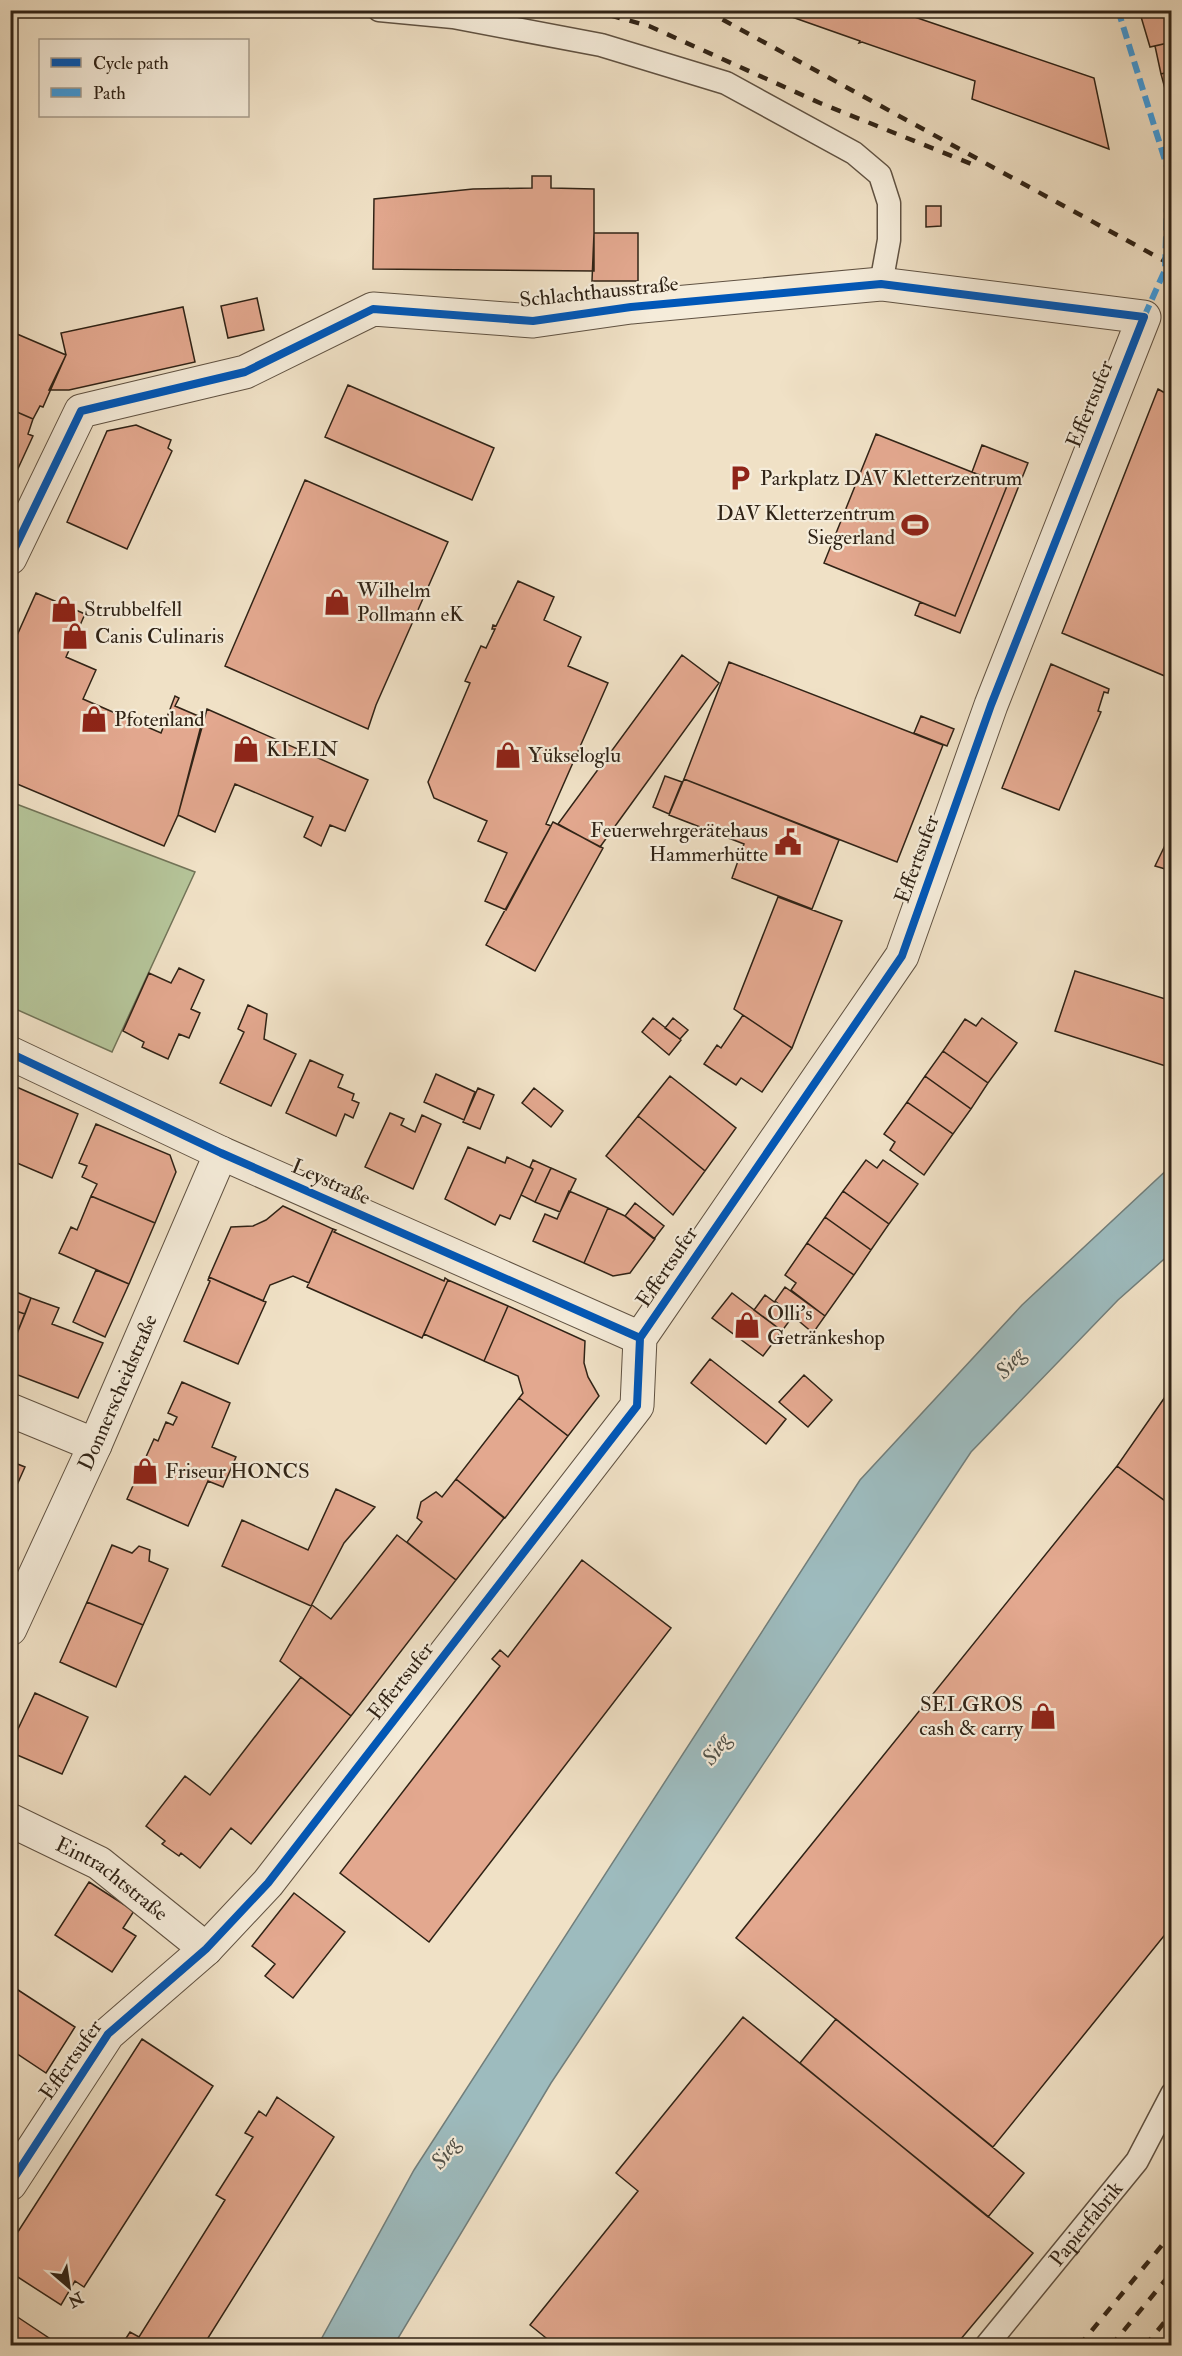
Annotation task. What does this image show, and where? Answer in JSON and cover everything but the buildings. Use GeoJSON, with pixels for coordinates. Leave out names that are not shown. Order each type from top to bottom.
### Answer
{"type":"FeatureCollection","features":[{"type":"Feature","properties":{"kind":"street","name":"Schlachthausstraße"},"geometry":{"type":"LineString","coordinates":[[14,543],[81,411],[245,372],[373,309],[533,321],[631,307],[881,284],[1144,317]]}},
{"type":"Feature","properties":{"kind":"street","name":"Effertsufer"},"geometry":{"type":"LineString","coordinates":[[10,2184],[108,2034],[206,1949],[268,1883],[637,1406],[640,1338],[902,956],[991,705],[1144,317]]}},
{"type":"Feature","properties":{"kind":"street","name":"Leystraße"},"geometry":{"type":"LineString","coordinates":[[10,1053],[221,1154],[640,1338]]}},
{"type":"Feature","properties":{"kind":"street","name":"Donnerscheidstraße"},"geometry":{"type":"LineString","coordinates":[[10,1629],[95,1445],[221,1154]]}},
{"type":"Feature","properties":{"kind":"street"},"geometry":{"type":"LineString","coordinates":[[10,1410],[95,1445]]}},
{"type":"Feature","properties":{"kind":"street","name":"Eintrachtstraße"},"geometry":{"type":"LineString","coordinates":[[10,1820],[99,1863],[206,1949]]}},
{"type":"Feature","properties":{"kind":"lane"},"geometry":{"type":"LineString","coordinates":[[379,10],[453,17],[601,45],[726,83],[854,153],[880,175],[889,203],[889,240],[881,284]]}},
{"type":"Feature","properties":{"kind":"lane","name":"Papierfabrik"},"geometry":{"type":"LineString","coordinates":[[986,2346],[1137,2161],[1172,2094]]}},
{"type":"Feature","properties":{"kind":"green space"},"geometry":{"type":"Polygon","coordinates":[[[11,802],[195,872],[112,1052],[11,1007],[11,802]]]}},
{"type":"Feature","properties":{"kind":"water","name":"Sieg"},"geometry":{"type":"Polygon","coordinates":[[[1171,1166],[1171,1253],[1118,1300],[971,1452],[551,2083],[394,2345],[318,2345],[414,2170],[860,1480],[1022,1305],[1171,1166]]]}},
{"type":"Feature","properties":{"kind":"railway"},"geometry":{"type":"LineString","coordinates":[[591,10],[649,26],[820,103],[974,165]]}},
{"type":"Feature","properties":{"kind":"railway"},"geometry":{"type":"LineString","coordinates":[[705,10],[1172,265]]}},
{"type":"Feature","properties":{"kind":"railway"},"geometry":{"type":"LineString","coordinates":[[1079,2346],[1172,2233]]}},
{"type":"Feature","properties":{"kind":"railway"},"geometry":{"type":"LineString","coordinates":[[1111,2346],[1172,2272]]}},
{"type":"Feature","properties":{"kind":"railway"},"geometry":{"type":"LineString","coordinates":[[1145,2346],[1172,2313]]}},
{"type":"Feature","properties":{"kind":"marked path"},"geometry":{"type":"LineString","coordinates":[[1118,10],[1168,170],[1165,270],[1144,317]]}},
{"type":"Feature","properties":{"kind":"cycle path"},"geometry":{"type":"LineString","coordinates":[[10,558],[81,411],[245,372],[373,309],[533,321],[631,307],[881,284],[1144,317],[991,705],[902,956],[640,1338],[637,1406],[268,1883],[206,1949],[108,2034],[10,2184]]}},
{"type":"Feature","properties":{"kind":"cycle path"},"geometry":{"type":"LineString","coordinates":[[10,1053],[221,1153],[640,1338]]}},
{"type":"Feature","properties":{"kind":"place","name":"Parkplatz DAV Kletterzentrum"},"geometry":{"type":"Point","coordinates":[740,478]}},
{"type":"Feature","properties":{"kind":"place","name":"DAV Kletterzentrum Siegerland"},"geometry":{"type":"Point","coordinates":[915,525]}},
{"type":"Feature","properties":{"kind":"place","name":"Wilhelm Pollmann eK"},"geometry":{"type":"Point","coordinates":[337,602]}},
{"type":"Feature","properties":{"kind":"place","name":"Strubbelfell"},"geometry":{"type":"Point","coordinates":[64,609]}},
{"type":"Feature","properties":{"kind":"place","name":"Canis Culinaris"},"geometry":{"type":"Point","coordinates":[75,636]}},
{"type":"Feature","properties":{"kind":"place","name":"Pfotenland"},"geometry":{"type":"Point","coordinates":[94,719]}},
{"type":"Feature","properties":{"kind":"place","name":"KLEIN"},"geometry":{"type":"Point","coordinates":[246,749]}},
{"type":"Feature","properties":{"kind":"place","name":"Yükseloglu"},"geometry":{"type":"Point","coordinates":[508,755]}},
{"type":"Feature","properties":{"kind":"place","name":"Feuerwehrgerätehaus Hammerhütte"},"geometry":{"type":"Point","coordinates":[788,842]}},
{"type":"Feature","properties":{"kind":"place","name":"Olli's Getränkeshop"},"geometry":{"type":"Point","coordinates":[747,1325]}},
{"type":"Feature","properties":{"kind":"place","name":"Friseur HONCS"},"geometry":{"type":"Point","coordinates":[145,1471]}},
{"type":"Feature","properties":{"kind":"place","name":"SELGROS cash & carry"},"geometry":{"type":"Point","coordinates":[1043,1716]}}]}
